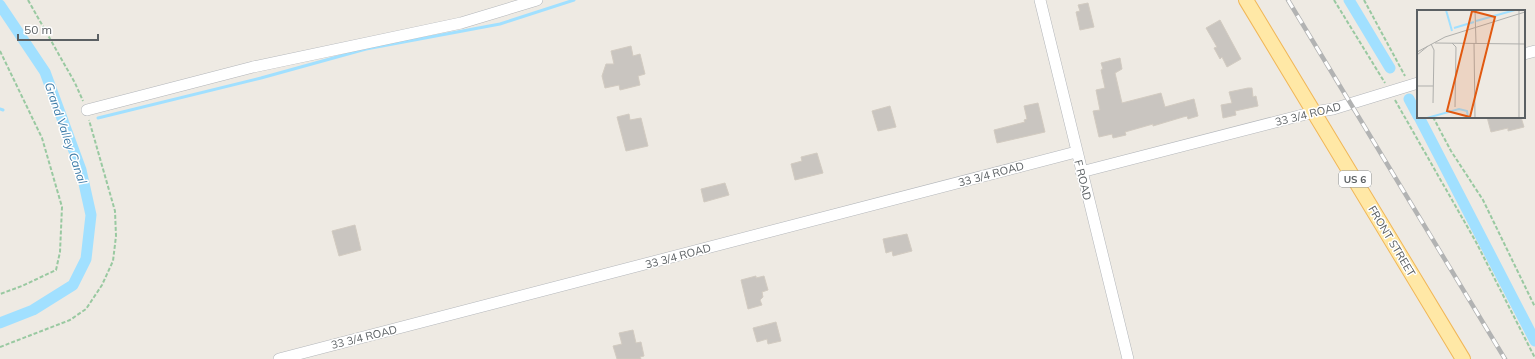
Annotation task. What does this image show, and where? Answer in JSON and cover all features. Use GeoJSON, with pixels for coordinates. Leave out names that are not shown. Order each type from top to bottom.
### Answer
{"type":"FeatureCollection","features":[{"type":"Feature","properties":{"kind":"main road","name":"FRONT STREET"},"geometry":{"type":"LineString","coordinates":[[1246,0],[1463,359]]}},
{"type":"Feature","properties":{"kind":"street"},"geometry":{"type":"LineString","coordinates":[[87,110],[253,67],[461,23],[537,0]]}},
{"type":"Feature","properties":{"kind":"street","name":"F ROAD"},"geometry":{"type":"LineString","coordinates":[[1040,0],[1076,152],[1128,359]]}},
{"type":"Feature","properties":{"kind":"street"},"geometry":{"type":"LineString","coordinates":[[1525,54],[1535,51]]}},
{"type":"Feature","properties":{"kind":"street","name":"33 3/4 ROAD"},"geometry":{"type":"LineString","coordinates":[[1081,172],[1332,108],[1414,84]]}},
{"type":"Feature","properties":{"kind":"street","name":"33 3/4 ROAD"},"geometry":{"type":"LineString","coordinates":[[279,359],[1076,152]]}},
{"type":"Feature","properties":{"kind":"path"},"geometry":{"type":"LineString","coordinates":[[0,347],[70,320],[86,309],[102,285],[113,261],[116,236],[114,210],[87,110],[75,83],[28,0]]}},
{"type":"Feature","properties":{"kind":"path"},"geometry":{"type":"LineString","coordinates":[[1334,0],[1390,91],[1476,242],[1535,358]]}},
{"type":"Feature","properties":{"kind":"path"},"geometry":{"type":"LineString","coordinates":[[1364,0],[1414,84]]}},
{"type":"Feature","properties":{"kind":"path"},"geometry":{"type":"LineString","coordinates":[[0,51],[42,138],[62,207],[60,252],[56,270],[22,286],[0,294]]}},
{"type":"Feature","properties":{"kind":"path"},"geometry":{"type":"LineString","coordinates":[[1434,118],[1451,150],[1483,200],[1535,307]]}},
{"type":"Feature","properties":{"kind":"building"},"geometry":{"type":"Polygon","coordinates":[[[1088,3],[1094,27],[1080,30],[1076,12],[1080,11],[1078,5],[1088,3]]]}},
{"type":"Feature","properties":{"kind":"building"},"geometry":{"type":"Polygon","coordinates":[[[1220,20],[1241,59],[1227,67],[1222,57],[1220,59],[1214,48],[1217,47],[1206,28],[1220,20]]]}},
{"type":"Feature","properties":{"kind":"building"},"geometry":{"type":"Polygon","coordinates":[[[631,46],[633,56],[640,54],[645,74],[638,76],[640,85],[620,90],[619,85],[605,88],[602,76],[606,64],[614,64],[611,51],[631,46]]]}},
{"type":"Feature","properties":{"kind":"building"},"geometry":{"type":"Polygon","coordinates":[[[1120,58],[1122,69],[1115,73],[1122,103],[1161,93],[1165,107],[1194,99],[1198,116],[1188,119],[1187,116],[1153,126],[1153,124],[1125,132],[1126,135],[1113,138],[1112,134],[1099,137],[1093,111],[1100,110],[1096,90],[1105,88],[1101,63],[1120,58]]]}},
{"type":"Feature","properties":{"kind":"building"},"geometry":{"type":"Polygon","coordinates":[[[1252,88],[1253,97],[1256,96],[1258,106],[1235,111],[1236,115],[1223,118],[1221,105],[1232,103],[1229,92],[1252,88]]]}},
{"type":"Feature","properties":{"kind":"building"},"geometry":{"type":"Polygon","coordinates":[[[1038,103],[1045,132],[997,143],[994,130],[1025,122],[1024,120],[1027,119],[1024,106],[1038,103]]]}},
{"type":"Feature","properties":{"kind":"building"},"geometry":{"type":"Polygon","coordinates":[[[890,106],[896,127],[878,131],[872,111],[890,106]]]}},
{"type":"Feature","properties":{"kind":"building"},"geometry":{"type":"Polygon","coordinates":[[[629,114],[630,120],[641,118],[648,146],[626,151],[617,117],[629,114]]]}},
{"type":"Feature","properties":{"kind":"building"},"geometry":{"type":"Polygon","coordinates":[[[1487,118],[1521,118],[1524,127],[1508,131],[1508,128],[1491,132],[1487,118]]]}},
{"type":"Feature","properties":{"kind":"building"},"geometry":{"type":"Polygon","coordinates":[[[817,153],[823,173],[795,180],[791,164],[802,161],[801,157],[817,153]]]}},
{"type":"Feature","properties":{"kind":"building"},"geometry":{"type":"Polygon","coordinates":[[[725,183],[729,195],[704,202],[701,189],[725,183]]]}},
{"type":"Feature","properties":{"kind":"building"},"geometry":{"type":"Polygon","coordinates":[[[355,225],[361,250],[339,256],[332,231],[355,225]]]}},
{"type":"Feature","properties":{"kind":"building"},"geometry":{"type":"Polygon","coordinates":[[[907,234],[912,251],[893,256],[892,251],[886,253],[883,239],[907,234]]]}},
{"type":"Feature","properties":{"kind":"building"},"geometry":{"type":"Polygon","coordinates":[[[756,276],[756,278],[764,276],[768,290],[762,292],[763,297],[760,300],[762,305],[748,309],[741,280],[756,276]]]}},
{"type":"Feature","properties":{"kind":"building"},"geometry":{"type":"Polygon","coordinates":[[[776,322],[781,341],[768,344],[767,339],[757,342],[753,328],[776,322]]]}},
{"type":"Feature","properties":{"kind":"building"},"geometry":{"type":"Polygon","coordinates":[[[633,330],[636,343],[641,342],[644,356],[640,357],[641,359],[617,359],[613,346],[622,344],[619,333],[633,330]]]}},
{"type":"Feature","properties":{"kind":"waterway"},"geometry":{"type":"LineString","coordinates":[[98,118],[261,78],[366,49],[500,24],[574,0]]}},
{"type":"Feature","properties":{"kind":"waterway"},"geometry":{"type":"LineString","coordinates":[[1349,0],[1390,68]]}},
{"type":"Feature","properties":{"kind":"waterway","name":"Grand Valley Canal"},"geometry":{"type":"LineString","coordinates":[[0,5],[45,72],[81,170],[91,215],[86,259],[73,285],[33,310],[0,323]]}},
{"type":"Feature","properties":{"kind":"waterway"},"geometry":{"type":"LineString","coordinates":[[1409,99],[1417,114]]}},
{"type":"Feature","properties":{"kind":"waterway"},"geometry":{"type":"LineString","coordinates":[[1420,118],[1535,341]]}},
{"type":"Feature","properties":{"kind":"railway"},"geometry":{"type":"LineString","coordinates":[[1288,0],[1505,359]]}}]}
